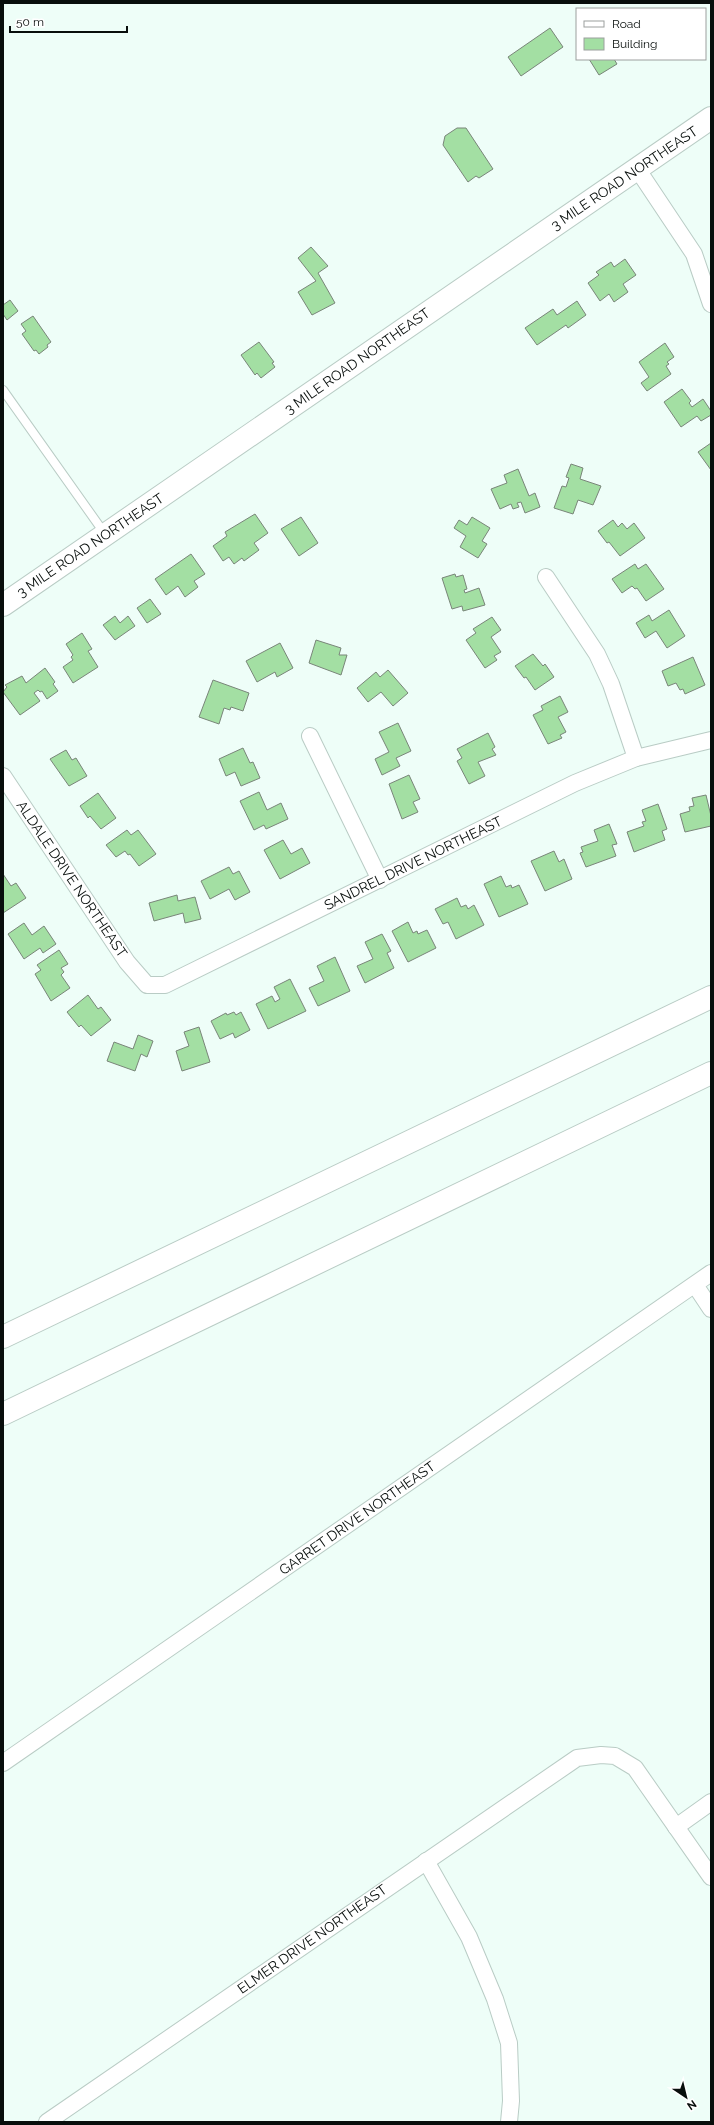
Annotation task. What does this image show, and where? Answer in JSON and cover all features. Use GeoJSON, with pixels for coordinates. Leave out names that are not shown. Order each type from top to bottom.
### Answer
{"type":"FeatureCollection","features":[{"type":"Feature","properties":{"kind":"main road","name":"3 MILE ROAD NORTHEAST"},"geometry":{"type":"LineString","coordinates":[[6,600],[106,535],[508,256],[638,170],[711,118]]}},
{"type":"Feature","properties":{"kind":"main road"},"geometry":{"type":"LineString","coordinates":[[3,1337],[711,996]]}},
{"type":"Feature","properties":{"kind":"main road"},"geometry":{"type":"LineString","coordinates":[[3,1414],[711,1073]]}},
{"type":"Feature","properties":{"kind":"street"},"geometry":{"type":"LineString","coordinates":[[638,170],[694,254],[711,304]]}},
{"type":"Feature","properties":{"kind":"street"},"geometry":{"type":"LineString","coordinates":[[546,577],[597,654],[611,684],[636,758]]}},
{"type":"Feature","properties":{"kind":"street"},"geometry":{"type":"LineString","coordinates":[[310,736],[380,880]]}},
{"type":"Feature","properties":{"kind":"street","name":"SANDREL DRIVE NORTHEAST"},"geometry":{"type":"LineString","coordinates":[[127,962],[147,985],[165,985],[575,784],[636,758],[711,740]]}},
{"type":"Feature","properties":{"kind":"street","name":"ALDALE DRIVE NORTHEAST"},"geometry":{"type":"LineString","coordinates":[[3,776],[127,962]]}},
{"type":"Feature","properties":{"kind":"street","name":"GARRET DRIVE NORTHEAST"},"geometry":{"type":"LineString","coordinates":[[3,1763],[711,1273]]}},
{"type":"Feature","properties":{"kind":"street"},"geometry":{"type":"LineString","coordinates":[[695,1285],[711,1309]]}},
{"type":"Feature","properties":{"kind":"street","name":"ELMER DRIVE NORTHEAST"},"geometry":{"type":"LineString","coordinates":[[47,2122],[578,1758],[601,1755],[615,1756],[635,1768],[676,1827]]}},
{"type":"Feature","properties":{"kind":"street"},"geometry":{"type":"LineString","coordinates":[[711,1802],[676,1827],[711,1877]]}},
{"type":"Feature","properties":{"kind":"street"},"geometry":{"type":"LineString","coordinates":[[426,1861],[469,1937],[495,1999],[509,2043],[509,2122]]}},
{"type":"Feature","properties":{"kind":"lane"},"geometry":{"type":"LineString","coordinates":[[3,390],[106,535]]}},
{"type":"Feature","properties":{"kind":"building"},"geometry":{"type":"Polygon","coordinates":[[[550,28],[563,47],[521,76],[508,57],[550,28]]]}},
{"type":"Feature","properties":{"kind":"building"},"geometry":{"type":"Polygon","coordinates":[[[590,60],[615,60],[617,64],[599,75],[590,60]]]}},
{"type":"Feature","properties":{"kind":"building"},"geometry":{"type":"Polygon","coordinates":[[[457,128],[466,128],[493,169],[479,178],[476,176],[468,182],[443,145],[445,136],[457,128]]]}},
{"type":"Feature","properties":{"kind":"building"},"geometry":{"type":"Polygon","coordinates":[[[311,247],[328,266],[318,273],[335,303],[312,315],[298,292],[316,281],[298,258],[311,247]]]}},
{"type":"Feature","properties":{"kind":"building"},"geometry":{"type":"Polygon","coordinates":[[[625,259],[636,275],[623,284],[628,292],[614,302],[609,294],[600,301],[588,283],[599,275],[596,272],[611,262],[614,267],[625,259]]]}},
{"type":"Feature","properties":{"kind":"building"},"geometry":{"type":"Polygon","coordinates":[[[10,300],[18,311],[7,320],[3,314],[3,305],[10,300]]]}},
{"type":"Feature","properties":{"kind":"building"},"geometry":{"type":"Polygon","coordinates":[[[577,301],[586,315],[568,328],[566,325],[537,345],[525,328],[553,309],[557,315],[577,301]]]}},
{"type":"Feature","properties":{"kind":"building"},"geometry":{"type":"Polygon","coordinates":[[[33,316],[51,342],[47,345],[48,347],[39,354],[36,350],[34,351],[22,334],[26,331],[21,324],[33,316]]]}},
{"type":"Feature","properties":{"kind":"building"},"geometry":{"type":"Polygon","coordinates":[[[259,342],[274,362],[272,363],[275,367],[261,378],[257,373],[255,375],[241,355],[259,342]]]}},
{"type":"Feature","properties":{"kind":"building"},"geometry":{"type":"Polygon","coordinates":[[[665,343],[674,357],[667,362],[669,364],[666,366],[671,374],[647,391],[641,383],[649,377],[639,362],[665,343]]]}},
{"type":"Feature","properties":{"kind":"building"},"geometry":{"type":"Polygon","coordinates":[[[682,389],[691,401],[689,403],[692,407],[703,399],[711,411],[711,415],[701,421],[697,416],[681,427],[664,402],[682,389]]]}},
{"type":"Feature","properties":{"kind":"building"},"geometry":{"type":"Polygon","coordinates":[[[711,443],[711,470],[698,452],[711,443]]]}},
{"type":"Feature","properties":{"kind":"building"},"geometry":{"type":"Polygon","coordinates":[[[571,464],[583,468],[580,479],[601,486],[593,505],[578,500],[573,514],[554,508],[562,486],[566,487],[569,478],[566,477],[571,464]]]}},
{"type":"Feature","properties":{"kind":"building"},"geometry":{"type":"Polygon","coordinates":[[[518,469],[529,496],[535,493],[540,507],[525,513],[521,502],[517,503],[519,507],[513,509],[511,504],[500,509],[491,489],[507,483],[504,475],[518,469]]]}},
{"type":"Feature","properties":{"kind":"building"},"geometry":{"type":"Polygon","coordinates":[[[255,514],[268,533],[254,543],[259,550],[244,561],[242,558],[234,564],[229,557],[223,561],[213,546],[227,536],[225,532],[255,514]]]}},
{"type":"Feature","properties":{"kind":"building"},"geometry":{"type":"Polygon","coordinates":[[[301,517],[318,543],[299,556],[281,529],[301,517]]]}},
{"type":"Feature","properties":{"kind":"building"},"geometry":{"type":"Polygon","coordinates":[[[472,517],[490,528],[482,541],[487,544],[478,558],[460,547],[466,536],[454,528],[459,520],[467,525],[472,517]]]}},
{"type":"Feature","properties":{"kind":"building"},"geometry":{"type":"Polygon","coordinates":[[[613,520],[618,527],[622,523],[627,529],[634,523],[645,538],[620,556],[598,531],[613,520]]]}},
{"type":"Feature","properties":{"kind":"building"},"geometry":{"type":"Polygon","coordinates":[[[191,554],[205,574],[194,581],[198,587],[185,597],[178,586],[166,595],[155,579],[191,554]]]}},
{"type":"Feature","properties":{"kind":"building"},"geometry":{"type":"Polygon","coordinates":[[[635,564],[638,569],[646,564],[664,589],[646,601],[637,588],[635,589],[632,586],[622,593],[612,579],[635,564]]]}},
{"type":"Feature","properties":{"kind":"building"},"geometry":{"type":"Polygon","coordinates":[[[455,574],[456,577],[463,575],[467,589],[464,590],[465,593],[479,588],[485,605],[463,611],[462,606],[452,609],[442,578],[455,574]]]}},
{"type":"Feature","properties":{"kind":"building"},"geometry":{"type":"Polygon","coordinates":[[[150,599],[161,614],[147,623],[137,608],[150,599]]]}},
{"type":"Feature","properties":{"kind":"building"},"geometry":{"type":"Polygon","coordinates":[[[669,610],[685,636],[667,648],[656,631],[645,638],[636,623],[649,615],[652,621],[669,610]]]}},
{"type":"Feature","properties":{"kind":"building"},"geometry":{"type":"Polygon","coordinates":[[[115,616],[120,623],[128,616],[135,626],[115,640],[103,625],[115,616]]]}},
{"type":"Feature","properties":{"kind":"building"},"geometry":{"type":"Polygon","coordinates":[[[492,617],[501,630],[491,637],[501,652],[494,656],[497,660],[485,668],[466,640],[476,633],[473,629],[492,617]]]}},
{"type":"Feature","properties":{"kind":"building"},"geometry":{"type":"Polygon","coordinates":[[[82,633],[92,649],[88,651],[98,667],[73,683],[63,667],[73,660],[71,657],[73,655],[66,644],[82,633]]]}},
{"type":"Feature","properties":{"kind":"building"},"geometry":{"type":"Polygon","coordinates":[[[316,640],[341,648],[339,655],[347,655],[341,675],[309,663],[316,640]]]}},
{"type":"Feature","properties":{"kind":"building"},"geometry":{"type":"Polygon","coordinates":[[[280,643],[293,668],[277,677],[275,672],[257,682],[246,661],[280,643]]]}},
{"type":"Feature","properties":{"kind":"building"},"geometry":{"type":"Polygon","coordinates":[[[533,654],[543,666],[545,664],[554,677],[535,690],[526,677],[524,678],[515,666],[533,654]]]}},
{"type":"Feature","properties":{"kind":"building"},"geometry":{"type":"Polygon","coordinates":[[[693,657],[705,685],[685,694],[683,689],[680,690],[676,683],[668,686],[662,671],[693,657]]]}},
{"type":"Feature","properties":{"kind":"building"},"geometry":{"type":"Polygon","coordinates":[[[45,668],[55,682],[53,684],[58,691],[47,699],[42,691],[40,692],[38,690],[34,693],[40,701],[20,715],[3,692],[7,687],[5,685],[22,676],[26,683],[45,668]]]}},
{"type":"Feature","properties":{"kind":"building"},"geometry":{"type":"Polygon","coordinates":[[[388,670],[408,693],[393,706],[381,692],[368,702],[357,688],[376,672],[380,677],[388,670]]]}},
{"type":"Feature","properties":{"kind":"building"},"geometry":{"type":"Polygon","coordinates":[[[213,680],[249,693],[243,711],[231,707],[230,710],[224,708],[219,724],[199,717],[213,680]]]}},
{"type":"Feature","properties":{"kind":"building"},"geometry":{"type":"Polygon","coordinates":[[[560,696],[568,712],[558,717],[566,732],[560,735],[562,738],[548,744],[533,715],[543,710],[541,706],[560,696]]]}},
{"type":"Feature","properties":{"kind":"building"},"geometry":{"type":"Polygon","coordinates":[[[398,723],[411,751],[396,758],[400,766],[382,775],[375,759],[389,752],[379,732],[398,723]]]}},
{"type":"Feature","properties":{"kind":"building"},"geometry":{"type":"Polygon","coordinates":[[[488,733],[495,747],[492,749],[496,755],[478,762],[485,776],[469,784],[457,761],[462,758],[457,749],[488,733]]]}},
{"type":"Feature","properties":{"kind":"building"},"geometry":{"type":"Polygon","coordinates":[[[243,748],[250,763],[253,762],[260,778],[241,786],[235,772],[226,776],[219,759],[243,748]]]}},
{"type":"Feature","properties":{"kind":"building"},"geometry":{"type":"Polygon","coordinates":[[[66,750],[72,760],[76,758],[87,776],[69,786],[50,759],[66,750]]]}},
{"type":"Feature","properties":{"kind":"building"},"geometry":{"type":"Polygon","coordinates":[[[409,775],[420,799],[413,802],[418,812],[402,819],[389,784],[409,775]]]}},
{"type":"Feature","properties":{"kind":"building"},"geometry":{"type":"Polygon","coordinates":[[[259,792],[267,810],[281,803],[288,819],[266,829],[264,825],[254,830],[240,801],[259,792]]]}},
{"type":"Feature","properties":{"kind":"building"},"geometry":{"type":"Polygon","coordinates":[[[98,793],[116,818],[101,829],[90,816],[88,818],[80,806],[98,793]]]}},
{"type":"Feature","properties":{"kind":"building"},"geometry":{"type":"Polygon","coordinates":[[[706,795],[711,816],[711,826],[685,832],[680,814],[690,811],[689,807],[694,806],[692,798],[706,795]]]}},
{"type":"Feature","properties":{"kind":"building"},"geometry":{"type":"Polygon","coordinates":[[[658,804],[667,829],[662,831],[665,840],[634,852],[627,832],[644,826],[642,822],[646,821],[642,810],[658,804]]]}},
{"type":"Feature","properties":{"kind":"building"},"geometry":{"type":"Polygon","coordinates":[[[609,824],[617,844],[612,845],[616,856],[586,867],[580,853],[583,852],[581,847],[598,841],[594,830],[609,824]]]}},
{"type":"Feature","properties":{"kind":"building"},"geometry":{"type":"Polygon","coordinates":[[[127,830],[131,835],[138,830],[156,854],[139,866],[130,854],[128,855],[125,851],[116,857],[106,845],[127,830]]]}},
{"type":"Feature","properties":{"kind":"building"},"geometry":{"type":"Polygon","coordinates":[[[283,840],[291,854],[302,848],[310,863],[280,879],[264,850],[283,840]]]}},
{"type":"Feature","properties":{"kind":"building"},"geometry":{"type":"Polygon","coordinates":[[[554,851],[559,862],[564,859],[572,879],[545,891],[531,861],[554,851]]]}},
{"type":"Feature","properties":{"kind":"building"},"geometry":{"type":"Polygon","coordinates":[[[229,867],[233,874],[239,871],[250,892],[235,900],[229,889],[210,899],[201,881],[229,867]]]}},
{"type":"Feature","properties":{"kind":"building"},"geometry":{"type":"Polygon","coordinates":[[[3,874],[11,886],[16,883],[26,898],[3,913],[3,874]]]}},
{"type":"Feature","properties":{"kind":"building"},"geometry":{"type":"Polygon","coordinates":[[[501,876],[506,887],[511,885],[512,888],[519,885],[528,904],[499,917],[484,884],[501,876]]]}},
{"type":"Feature","properties":{"kind":"building"},"geometry":{"type":"Polygon","coordinates":[[[177,895],[178,901],[195,897],[201,919],[185,923],[183,913],[154,921],[149,903],[177,895]]]}},
{"type":"Feature","properties":{"kind":"building"},"geometry":{"type":"Polygon","coordinates":[[[457,898],[461,907],[466,905],[468,909],[474,905],[484,925],[456,939],[448,922],[443,924],[435,909],[457,898]]]}},
{"type":"Feature","properties":{"kind":"building"},"geometry":{"type":"Polygon","coordinates":[[[408,922],[413,933],[417,931],[418,934],[427,930],[436,948],[408,962],[392,931],[408,922]]]}},
{"type":"Feature","properties":{"kind":"building"},"geometry":{"type":"Polygon","coordinates":[[[24,923],[32,935],[44,926],[56,944],[43,953],[40,948],[24,959],[8,934],[24,923]]]}},
{"type":"Feature","properties":{"kind":"building"},"geometry":{"type":"Polygon","coordinates":[[[382,934],[391,951],[387,953],[394,968],[365,983],[357,966],[373,959],[365,942],[382,934]]]}},
{"type":"Feature","properties":{"kind":"building"},"geometry":{"type":"Polygon","coordinates":[[[59,950],[68,964],[61,968],[64,972],[61,975],[70,988],[51,1001],[35,974],[41,970],[37,965],[59,950]]]}},
{"type":"Feature","properties":{"kind":"building"},"geometry":{"type":"Polygon","coordinates":[[[335,957],[350,991],[318,1006],[309,988],[324,981],[317,966],[335,957]]]}},
{"type":"Feature","properties":{"kind":"building"},"geometry":{"type":"Polygon","coordinates":[[[290,979],[306,1011],[268,1029],[256,1004],[272,996],[275,1002],[280,999],[274,987],[290,979]]]}},
{"type":"Feature","properties":{"kind":"building"},"geometry":{"type":"Polygon","coordinates":[[[88,995],[98,1009],[101,1007],[111,1020],[91,1036],[81,1025],[79,1027],[67,1012],[88,995]]]}},
{"type":"Feature","properties":{"kind":"building"},"geometry":{"type":"Polygon","coordinates":[[[234,1012],[236,1015],[241,1012],[250,1030],[235,1038],[233,1033],[220,1039],[211,1021],[226,1013],[227,1015],[234,1012]]]}},
{"type":"Feature","properties":{"kind":"building"},"geometry":{"type":"Polygon","coordinates":[[[199,1027],[210,1062],[182,1071],[176,1051],[189,1046],[184,1032],[199,1027]]]}},
{"type":"Feature","properties":{"kind":"building"},"geometry":{"type":"Polygon","coordinates":[[[138,1035],[153,1041],[147,1057],[141,1054],[135,1071],[107,1061],[114,1042],[133,1049],[138,1035]]]}}]}
